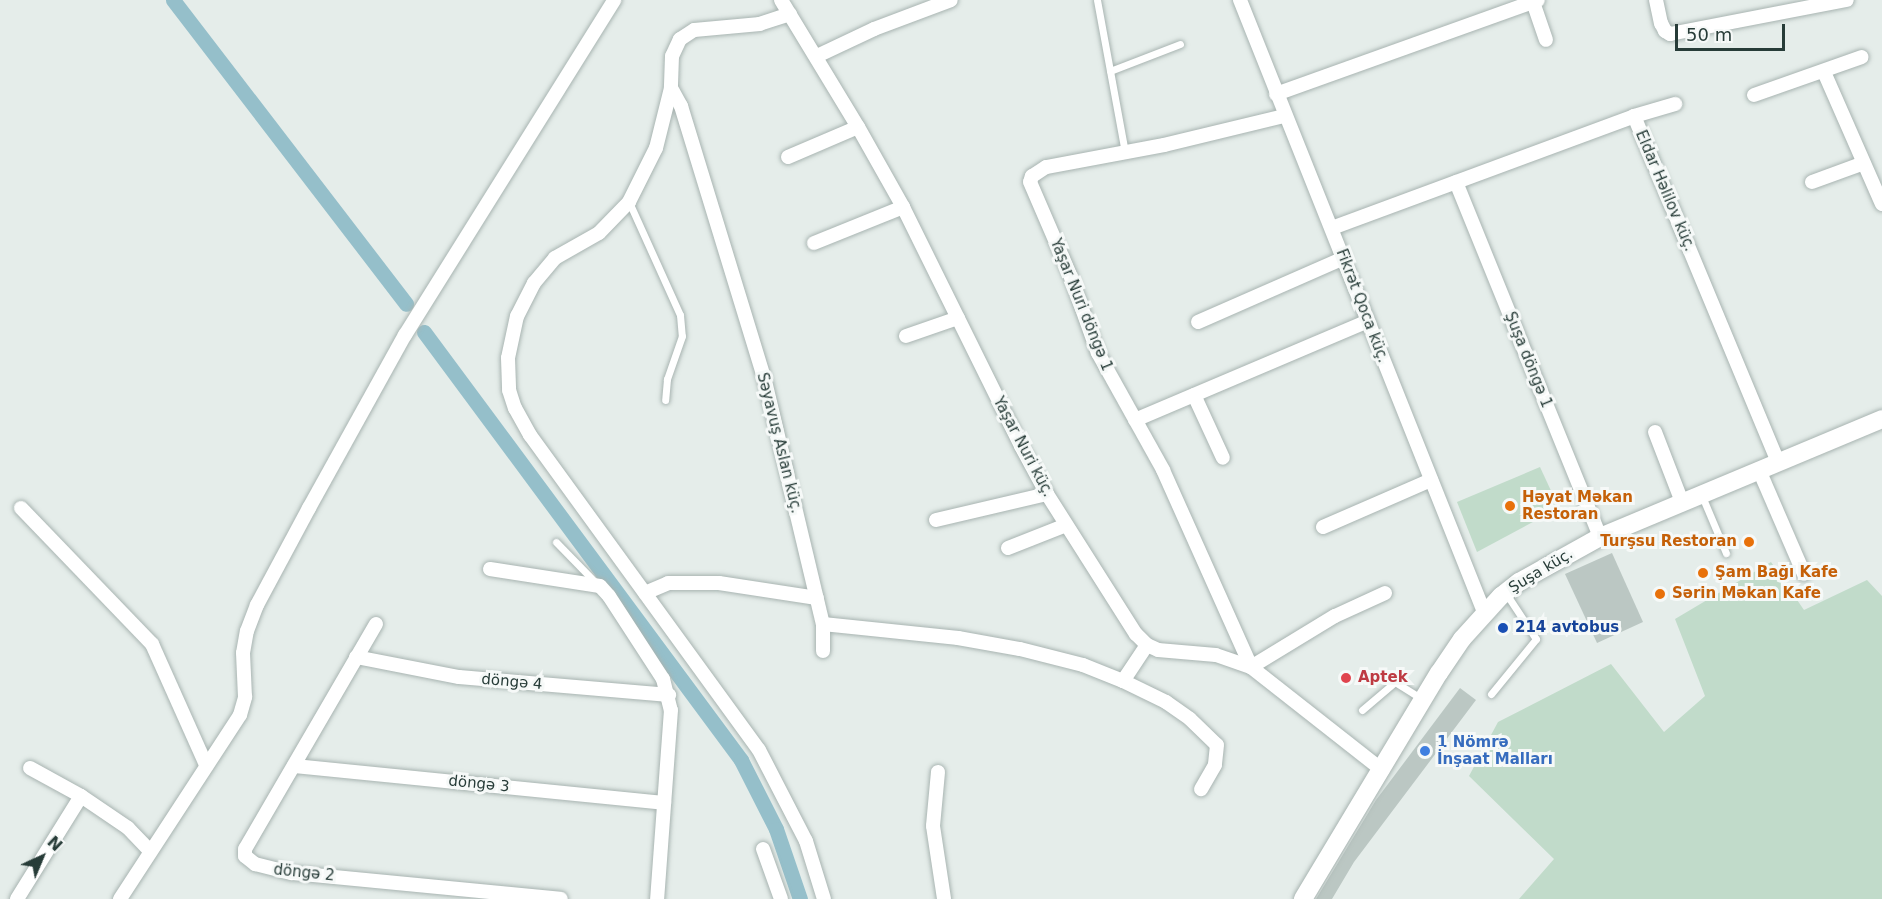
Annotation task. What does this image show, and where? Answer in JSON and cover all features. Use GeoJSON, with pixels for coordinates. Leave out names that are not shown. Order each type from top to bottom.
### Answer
{"type":"FeatureCollection","features":[{"type":"Feature","properties":{"kind":"street"},"geometry":{"type":"LineString","coordinates":[[120,899],[240,716],[245,697],[243,653],[247,631],[256,605],[405,335],[614,0]]}},
{"type":"Feature","properties":{"kind":"street","name":"Yaşar Nuri küç."},"geometry":{"type":"LineString","coordinates":[[781,0],[817,56],[903,207],[1020,446],[1047,494],[1136,634],[1147,645]]}},
{"type":"Feature","properties":{"kind":"street"},"geometry":{"type":"LineString","coordinates":[[817,56],[873,29],[951,0]]}},
{"type":"Feature","properties":{"kind":"street","name":"Fikrət Qoca küç."},"geometry":{"type":"LineString","coordinates":[[1240,0],[1284,116],[1332,228],[1484,612]]}},
{"type":"Feature","properties":{"kind":"street"},"geometry":{"type":"LineString","coordinates":[[1656,0],[1661,23],[1665,31],[1670,34],[1847,0]]}},
{"type":"Feature","properties":{"kind":"street"},"geometry":{"type":"LineString","coordinates":[[1769,0],[1772,15]]}},
{"type":"Feature","properties":{"kind":"street"},"geometry":{"type":"LineString","coordinates":[[1276,94],[1506,5],[1535,1],[1546,40]]}},
{"type":"Feature","properties":{"kind":"street","name":"Səyavuş Aslan küç."},"geometry":{"type":"LineString","coordinates":[[790,14],[759,24],[694,30],[680,39],[672,56],[671,88],[681,106],[764,377],[823,624],[823,651]]}},
{"type":"Feature","properties":{"kind":"street"},"geometry":{"type":"LineString","coordinates":[[1754,95],[1862,57]]}},
{"type":"Feature","properties":{"kind":"street"},"geometry":{"type":"LineString","coordinates":[[1824,72],[1882,204]]}},
{"type":"Feature","properties":{"kind":"street"},"geometry":{"type":"LineString","coordinates":[[671,88],[656,148],[629,202],[599,233],[555,258],[534,283],[517,316],[508,358],[509,390],[515,408],[530,435],[759,750],[806,841],[824,899]]}},
{"type":"Feature","properties":{"kind":"street"},"geometry":{"type":"LineString","coordinates":[[1634,116],[1675,104]]}},
{"type":"Feature","properties":{"kind":"street","name":"Yaşar Nuri döngə 1"},"geometry":{"type":"LineString","coordinates":[[1251,667],[1163,470],[1098,353],[1070,275],[1030,182],[1032,176],[1046,167],[1125,153],[1284,116]]}},
{"type":"Feature","properties":{"kind":"street","name":"Eldar Həlilov küç."},"geometry":{"type":"LineString","coordinates":[[1332,228],[1634,116],[1778,462]]}},
{"type":"Feature","properties":{"kind":"street"},"geometry":{"type":"LineString","coordinates":[[788,157],[858,127]]}},
{"type":"Feature","properties":{"kind":"street"},"geometry":{"type":"LineString","coordinates":[[1812,182],[1864,163]]}},
{"type":"Feature","properties":{"kind":"street","name":"Şuşa döngə 1"},"geometry":{"type":"LineString","coordinates":[[1456,182],[1600,537]]}},
{"type":"Feature","properties":{"kind":"street"},"geometry":{"type":"LineString","coordinates":[[814,243],[903,207]]}},
{"type":"Feature","properties":{"kind":"street"},"geometry":{"type":"LineString","coordinates":[[1198,322],[1344,258]]}},
{"type":"Feature","properties":{"kind":"street"},"geometry":{"type":"LineString","coordinates":[[906,336],[958,318]]}},
{"type":"Feature","properties":{"kind":"street"},"geometry":{"type":"LineString","coordinates":[[1135,420],[1368,321]]}},
{"type":"Feature","properties":{"kind":"street"},"geometry":{"type":"LineString","coordinates":[[1194,394],[1222,458]]}},
{"type":"Feature","properties":{"kind":"street","name":"Şuşa küç."},"geometry":{"type":"LineString","coordinates":[[1303,899],[1462,639],[1484,612],[1505,592],[1551,563],[1600,537],[1882,419]]}},
{"type":"Feature","properties":{"kind":"street"},"geometry":{"type":"LineString","coordinates":[[1655,432],[1682,502]]}},
{"type":"Feature","properties":{"kind":"street"},"geometry":{"type":"LineString","coordinates":[[1759,470],[1804,574]]}},
{"type":"Feature","properties":{"kind":"street"},"geometry":{"type":"LineString","coordinates":[[1323,527],[1431,480]]}},
{"type":"Feature","properties":{"kind":"street"},"geometry":{"type":"LineString","coordinates":[[936,520],[1047,494]]}},
{"type":"Feature","properties":{"kind":"street"},"geometry":{"type":"LineString","coordinates":[[21,508],[152,644],[206,765]]}},
{"type":"Feature","properties":{"kind":"street"},"geometry":{"type":"LineString","coordinates":[[1008,548],[1066,525]]}},
{"type":"Feature","properties":{"kind":"street"},"geometry":{"type":"LineString","coordinates":[[490,569],[600,586],[609,596],[663,679],[669,695],[671,710],[657,899]]}},
{"type":"Feature","properties":{"kind":"street"},"geometry":{"type":"LineString","coordinates":[[645,593],[668,583],[719,583],[817,598]]}},
{"type":"Feature","properties":{"kind":"street"},"geometry":{"type":"LineString","coordinates":[[1251,667],[1335,616],[1385,593]]}},
{"type":"Feature","properties":{"kind":"street","name":"döngə 2"},"geometry":{"type":"LineString","coordinates":[[376,624],[245,849],[245,856],[255,864],[292,873],[561,899]]}},
{"type":"Feature","properties":{"kind":"street"},"geometry":{"type":"LineString","coordinates":[[823,624],[958,638],[1020,649],[1083,665],[1124,681],[1166,702],[1190,719],[1217,745],[1215,765],[1201,789]]}},
{"type":"Feature","properties":{"kind":"street"},"geometry":{"type":"LineString","coordinates":[[1124,681],[1147,645],[1158,650],[1216,655],[1251,667],[1382,770]]}},
{"type":"Feature","properties":{"kind":"street","name":"döngə 4"},"geometry":{"type":"LineString","coordinates":[[356,657],[459,677],[669,695]]}},
{"type":"Feature","properties":{"kind":"street","name":"döngə 3"},"geometry":{"type":"LineString","coordinates":[[294,766],[664,803]]}},
{"type":"Feature","properties":{"kind":"street"},"geometry":{"type":"LineString","coordinates":[[30,768],[81,796],[128,828],[150,851]]}},
{"type":"Feature","properties":{"kind":"street"},"geometry":{"type":"LineString","coordinates":[[938,772],[933,826],[944,899]]}},
{"type":"Feature","properties":{"kind":"street"},"geometry":{"type":"LineString","coordinates":[[17,899],[81,796]]}},
{"type":"Feature","properties":{"kind":"street"},"geometry":{"type":"LineString","coordinates":[[763,849],[781,899]]}},
{"type":"Feature","properties":{"kind":"lane"},"geometry":{"type":"LineString","coordinates":[[1097,0],[1125,153]]}},
{"type":"Feature","properties":{"kind":"lane"},"geometry":{"type":"LineString","coordinates":[[1110,71],[1180,44]]}},
{"type":"Feature","properties":{"kind":"lane"},"geometry":{"type":"LineString","coordinates":[[629,202],[680,315],[682,336],[667,379],[665,400]]}},
{"type":"Feature","properties":{"kind":"lane"},"geometry":{"type":"LineString","coordinates":[[1701,494],[1726,553]]}},
{"type":"Feature","properties":{"kind":"lane"},"geometry":{"type":"LineString","coordinates":[[556,542],[600,586]]}},
{"type":"Feature","properties":{"kind":"lane"},"geometry":{"type":"LineString","coordinates":[[1491,694],[1536,639],[1505,592]]}},
{"type":"Feature","properties":{"kind":"lane"},"geometry":{"type":"LineString","coordinates":[[1362,710],[1395,682],[1424,699]]}},
{"type":"Feature","properties":{"kind":"green space"},"geometry":{"type":"Polygon","coordinates":[[[1540,467],[1559,508],[1477,552],[1457,502],[1540,467]]]}},
{"type":"Feature","properties":{"kind":"green space"},"geometry":{"type":"Polygon","coordinates":[[[1771,562],[1804,610],[1867,580],[1882,596],[1882,899],[1519,899],[1554,859],[1469,776],[1498,722],[1611,664],[1664,732],[1705,696],[1675,619],[1771,562]]]}},
{"type":"Feature","properties":{"kind":"building"},"geometry":{"type":"Polygon","coordinates":[[[1612,553],[1643,622],[1597,643],[1565,574],[1612,553]]]}},
{"type":"Feature","properties":{"kind":"building"},"geometry":{"type":"Polygon","coordinates":[[[1460,688],[1476,700],[1354,862],[1332,899],[1316,899],[1376,800],[1460,688]]]}},
{"type":"Feature","properties":{"kind":"waterway"},"geometry":{"type":"LineString","coordinates":[[173,0],[406,304]]}},
{"type":"Feature","properties":{"kind":"waterway"},"geometry":{"type":"LineString","coordinates":[[424,332],[741,760],[776,829],[800,899]]}},
{"type":"Feature","properties":{"kind":"place","name":"Həyat Məkan Restoran"},"geometry":{"type":"Point","coordinates":[1510,506]}},
{"type":"Feature","properties":{"kind":"place","name":"Turşsu Restoran"},"geometry":{"type":"Point","coordinates":[1749,542]}},
{"type":"Feature","properties":{"kind":"place","name":"Şam Bağı Kafe"},"geometry":{"type":"Point","coordinates":[1703,573]}},
{"type":"Feature","properties":{"kind":"place","name":"Sərin Məkan Kafe"},"geometry":{"type":"Point","coordinates":[1660,594]}},
{"type":"Feature","properties":{"kind":"place","name":"214 avtobus"},"geometry":{"type":"Point","coordinates":[1503,628]}},
{"type":"Feature","properties":{"kind":"place","name":"Aptek"},"geometry":{"type":"Point","coordinates":[1346,678]}},
{"type":"Feature","properties":{"kind":"place","name":"1 Nömrə İnşaat Malları"},"geometry":{"type":"Point","coordinates":[1425,751]}}]}
